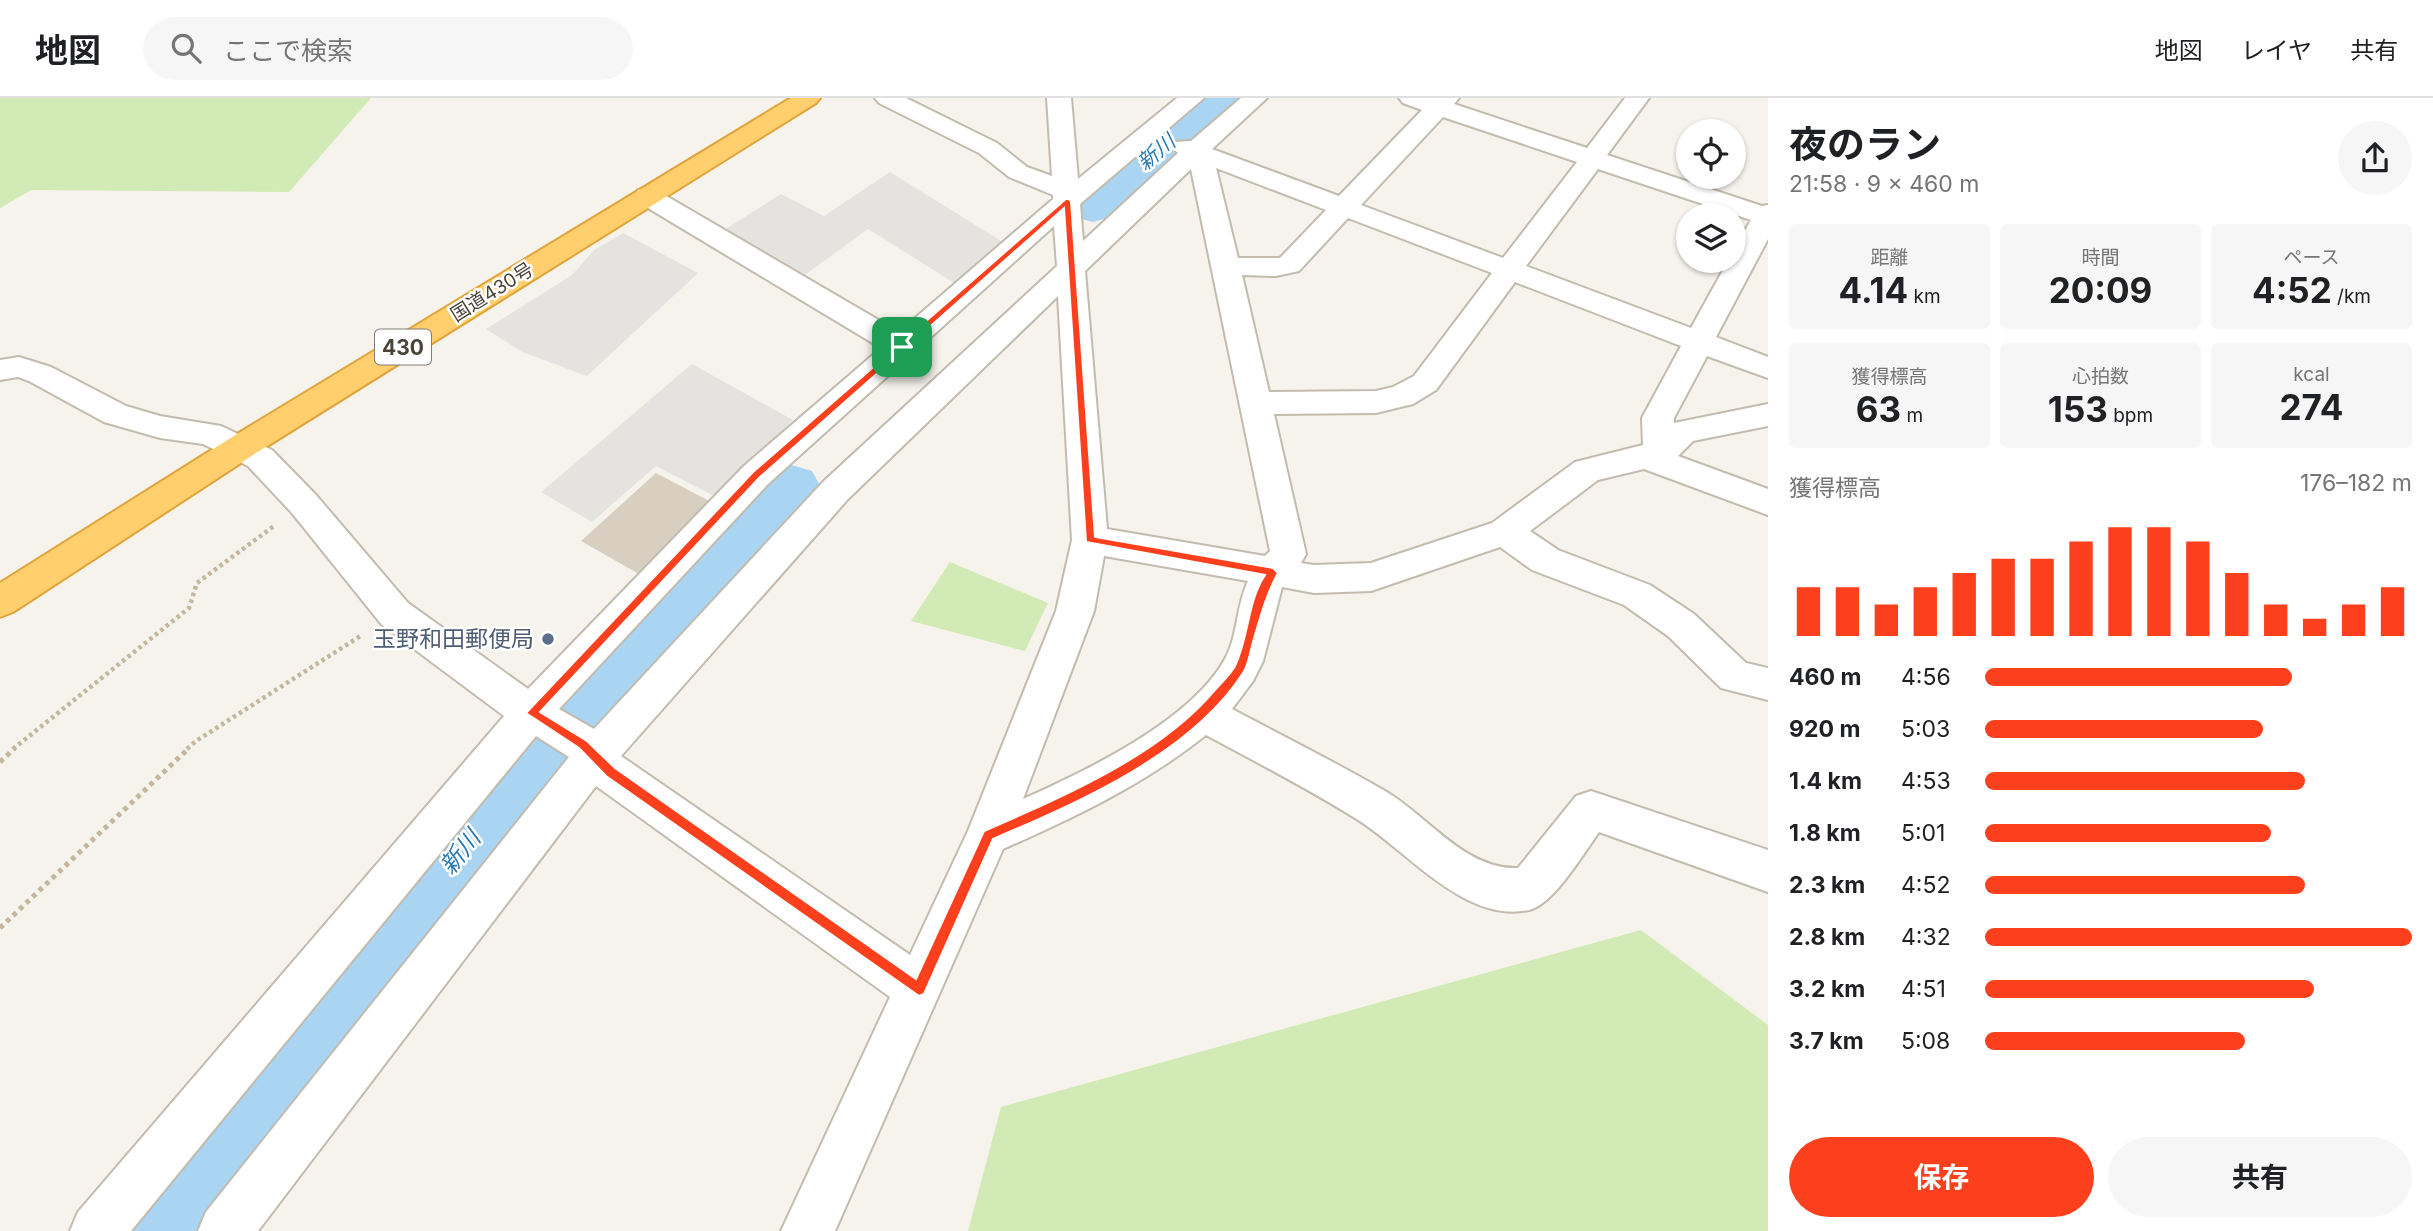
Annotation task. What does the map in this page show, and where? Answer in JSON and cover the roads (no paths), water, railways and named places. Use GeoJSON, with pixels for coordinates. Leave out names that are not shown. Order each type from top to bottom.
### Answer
{"type":"FeatureCollection","features":[{"type":"Feature","properties":{"kind":"highway","name":"国道430号"},"geometry":{"type":"LineString","coordinates":[[0,602],[241,447],[808,98]]}},
{"type":"Feature","properties":{"kind":"street"},"geometry":{"type":"LineString","coordinates":[[887,98],[988,148],[1018,172],[1067,196]]}},
{"type":"Feature","properties":{"kind":"street"},"geometry":{"type":"LineString","coordinates":[[808,1231],[988,835],[1075,611],[1090,540],[1073,266],[1059,98]]}},
{"type":"Feature","properties":{"kind":"street"},"geometry":{"type":"LineString","coordinates":[[97,1231],[560,731],[836,490],[1073,266],[1171,142],[1192,98]]}},
{"type":"Feature","properties":{"kind":"street"},"geometry":{"type":"LineString","coordinates":[[225,1231],[560,731],[756,475],[902,347],[1067,196],[1255,98]]}},
{"type":"Feature","properties":{"kind":"street"},"geometry":{"type":"LineString","coordinates":[[1411,98],[1442,102],[1592,158],[1768,215],[1697,341],[1658,418],[1653,455]]}},
{"type":"Feature","properties":{"kind":"street"},"geometry":{"type":"LineString","coordinates":[[1255,403],[1376,402],[1402,396],[1425,383],[1637,98]]}},
{"type":"Feature","properties":{"kind":"street"},"geometry":{"type":"LineString","coordinates":[[1226,266],[1289,265],[1442,102]]}},
{"type":"Feature","properties":{"kind":"street"},"geometry":{"type":"LineString","coordinates":[[1171,142],[1768,368]]}},
{"type":"Feature","properties":{"kind":"street"},"geometry":{"type":"LineString","coordinates":[[988,835],[1067,801],[1173,739],[1203,713],[1240,669],[1263,588],[1287,554],[1205,171],[1171,142]]}},
{"type":"Feature","properties":{"kind":"street"},"geometry":{"type":"LineString","coordinates":[[647,196],[902,347]]}},
{"type":"Feature","properties":{"kind":"street"},"geometry":{"type":"LineString","coordinates":[[0,370],[19,367],[40,374],[115,414],[160,427],[210,434],[260,458],[304,504],[395,614],[560,731],[610,772],[690,830],[919,989]]}},
{"type":"Feature","properties":{"kind":"street"},"geometry":{"type":"LineString","coordinates":[[1090,540],[1314,579],[1371,577],[1504,532],[1587,471],[1653,455],[1683,432],[1768,415]]}},
{"type":"Feature","properties":{"kind":"street"},"geometry":{"type":"LineString","coordinates":[[1653,455],[1768,502]]}},
{"type":"Feature","properties":{"kind":"street"},"geometry":{"type":"LineString","coordinates":[[1504,532],[1545,560],[1637,595],[1681,625],[1735,677],[1768,684]]}},
{"type":"Feature","properties":{"kind":"street"},"geometry":{"type":"LineString","coordinates":[[1203,713],[1373,806],[1443,862],[1497,890],[1530,889],[1591,810],[1768,871]]}},
{"type":"Feature","properties":{"kind":"waterway","name":"新川"},"geometry":{"type":"LineString","coordinates":[[1093,206],[1220,98]]}},
{"type":"Feature","properties":{"kind":"waterway","name":"新川"},"geometry":{"type":"LineString","coordinates":[[150,1231],[541,753],[788,489]]}},
{"type":"Feature","properties":{"kind":"place","name":"玉野和田郵便局"},"geometry":{"type":"Point","coordinates":[548,639]}}]}
